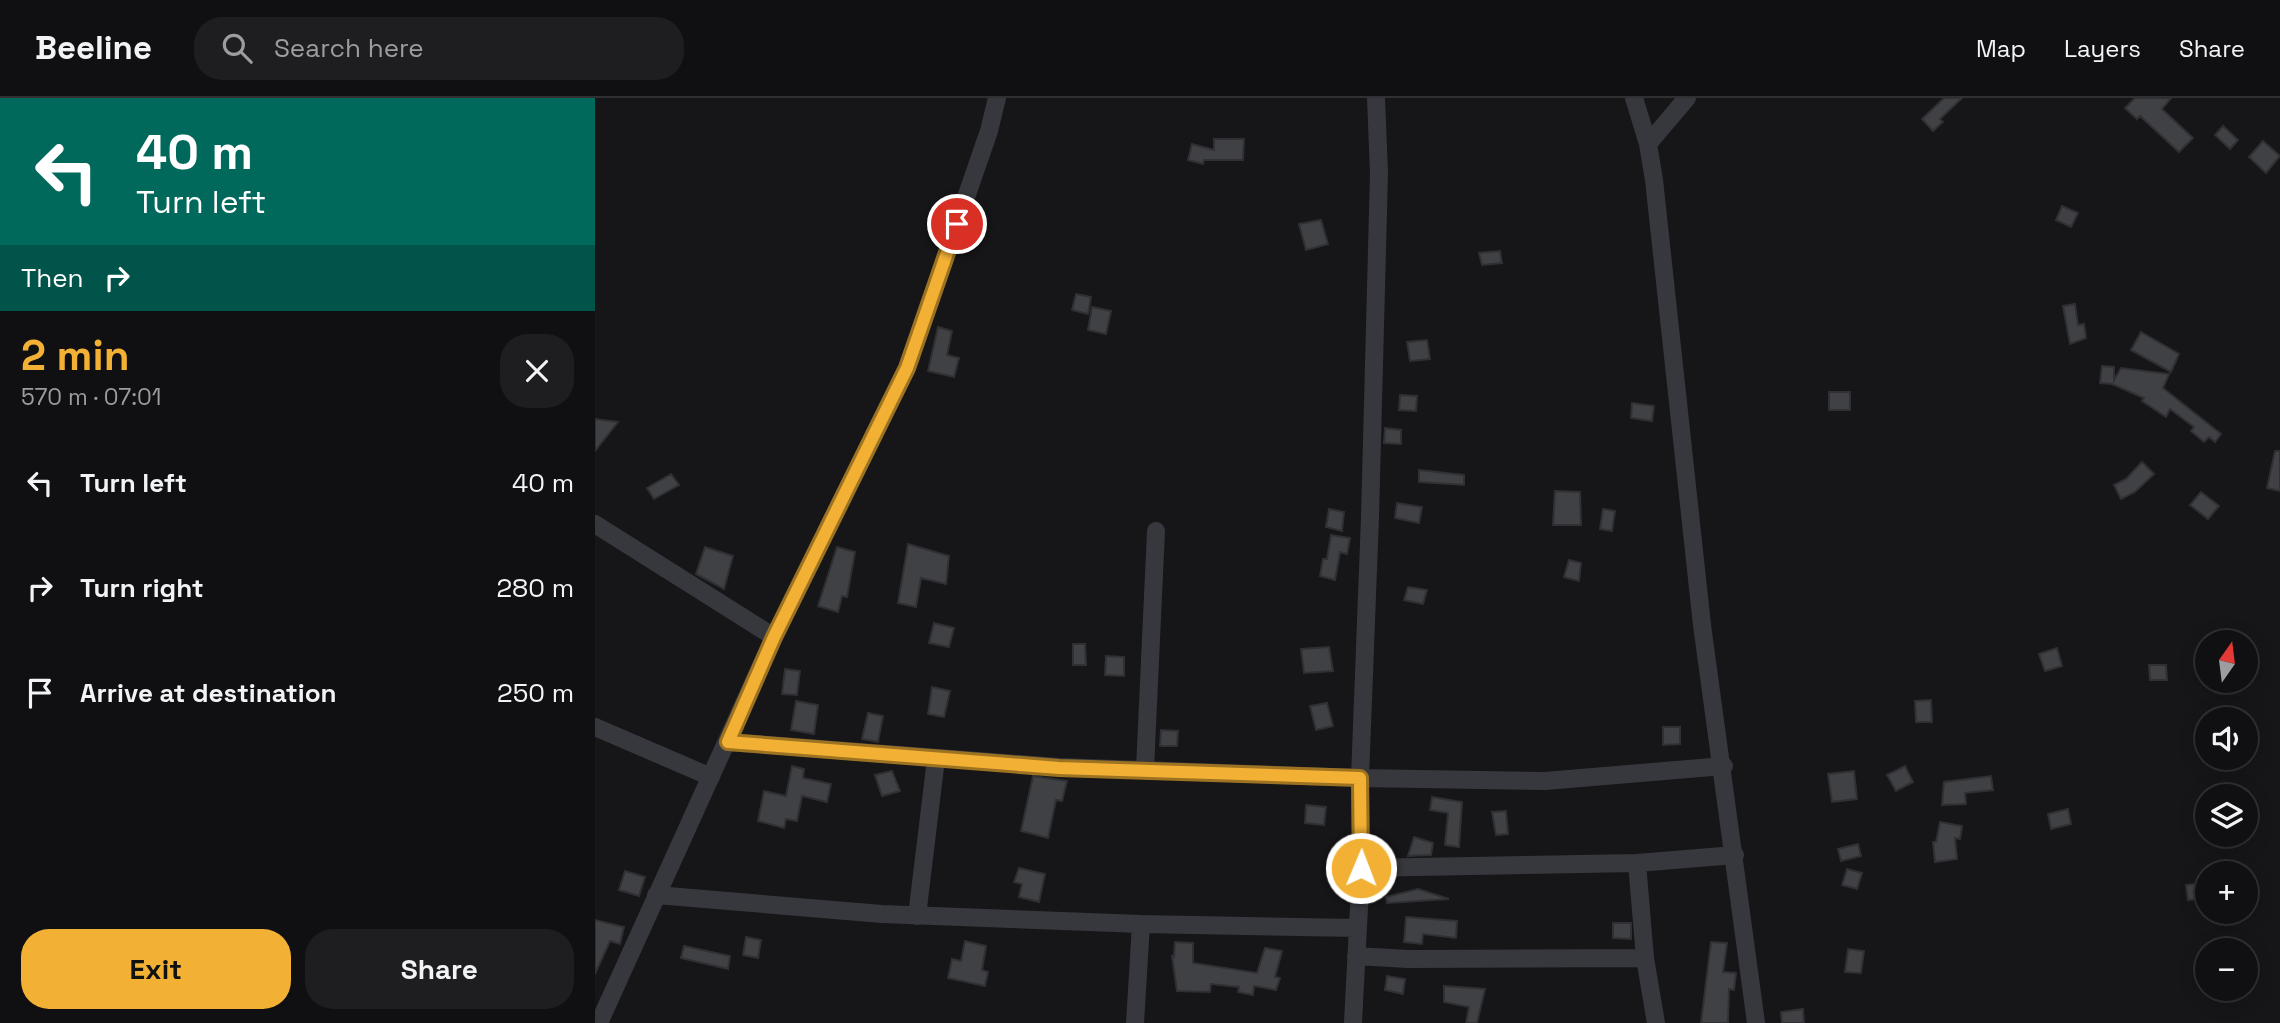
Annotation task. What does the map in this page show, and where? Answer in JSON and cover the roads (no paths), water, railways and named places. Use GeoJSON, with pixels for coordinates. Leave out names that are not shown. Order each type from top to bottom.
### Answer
{"type":"FeatureCollection","features":[{"type":"Feature","properties":{"kind":"street"},"geometry":{"type":"LineString","coordinates":[[599,1023],[774,637],[907,368],[989,131],[997,98]]}},
{"type":"Feature","properties":{"kind":"street"},"geometry":{"type":"LineString","coordinates":[[1353,1023],[1361,868],[1360,778],[1378,198],[1376,98]]}},
{"type":"Feature","properties":{"kind":"street"},"geometry":{"type":"LineString","coordinates":[[1634,98],[1648,144],[1702,625],[1724,766],[1756,1023]]}},
{"type":"Feature","properties":{"kind":"street"},"geometry":{"type":"LineString","coordinates":[[1648,144],[1687,98]]}},
{"type":"Feature","properties":{"kind":"street"},"geometry":{"type":"LineString","coordinates":[[595,524],[774,637]]}},
{"type":"Feature","properties":{"kind":"street"},"geometry":{"type":"LineString","coordinates":[[1145,769],[1156,531]]}},
{"type":"Feature","properties":{"kind":"street"},"geometry":{"type":"LineString","coordinates":[[595,727],[711,777]]}},
{"type":"Feature","properties":{"kind":"street"},"geometry":{"type":"LineString","coordinates":[[728,742],[936,759],[1360,778],[1545,781],[1724,766]]}},
{"type":"Feature","properties":{"kind":"street"},"geometry":{"type":"LineString","coordinates":[[917,916],[936,759]]}},
{"type":"Feature","properties":{"kind":"street"},"geometry":{"type":"LineString","coordinates":[[1361,868],[1637,863],[1735,855]]}},
{"type":"Feature","properties":{"kind":"street"},"geometry":{"type":"LineString","coordinates":[[1637,863],[1645,958],[1655,1023]]}},
{"type":"Feature","properties":{"kind":"street"},"geometry":{"type":"LineString","coordinates":[[656,895],[917,916],[1357,928]]}},
{"type":"Feature","properties":{"kind":"street"},"geometry":{"type":"LineString","coordinates":[[1135,1023],[1141,923]]}},
{"type":"Feature","properties":{"kind":"street"},"geometry":{"type":"LineString","coordinates":[[1356,956],[1408,959],[1645,958]]}}]}
